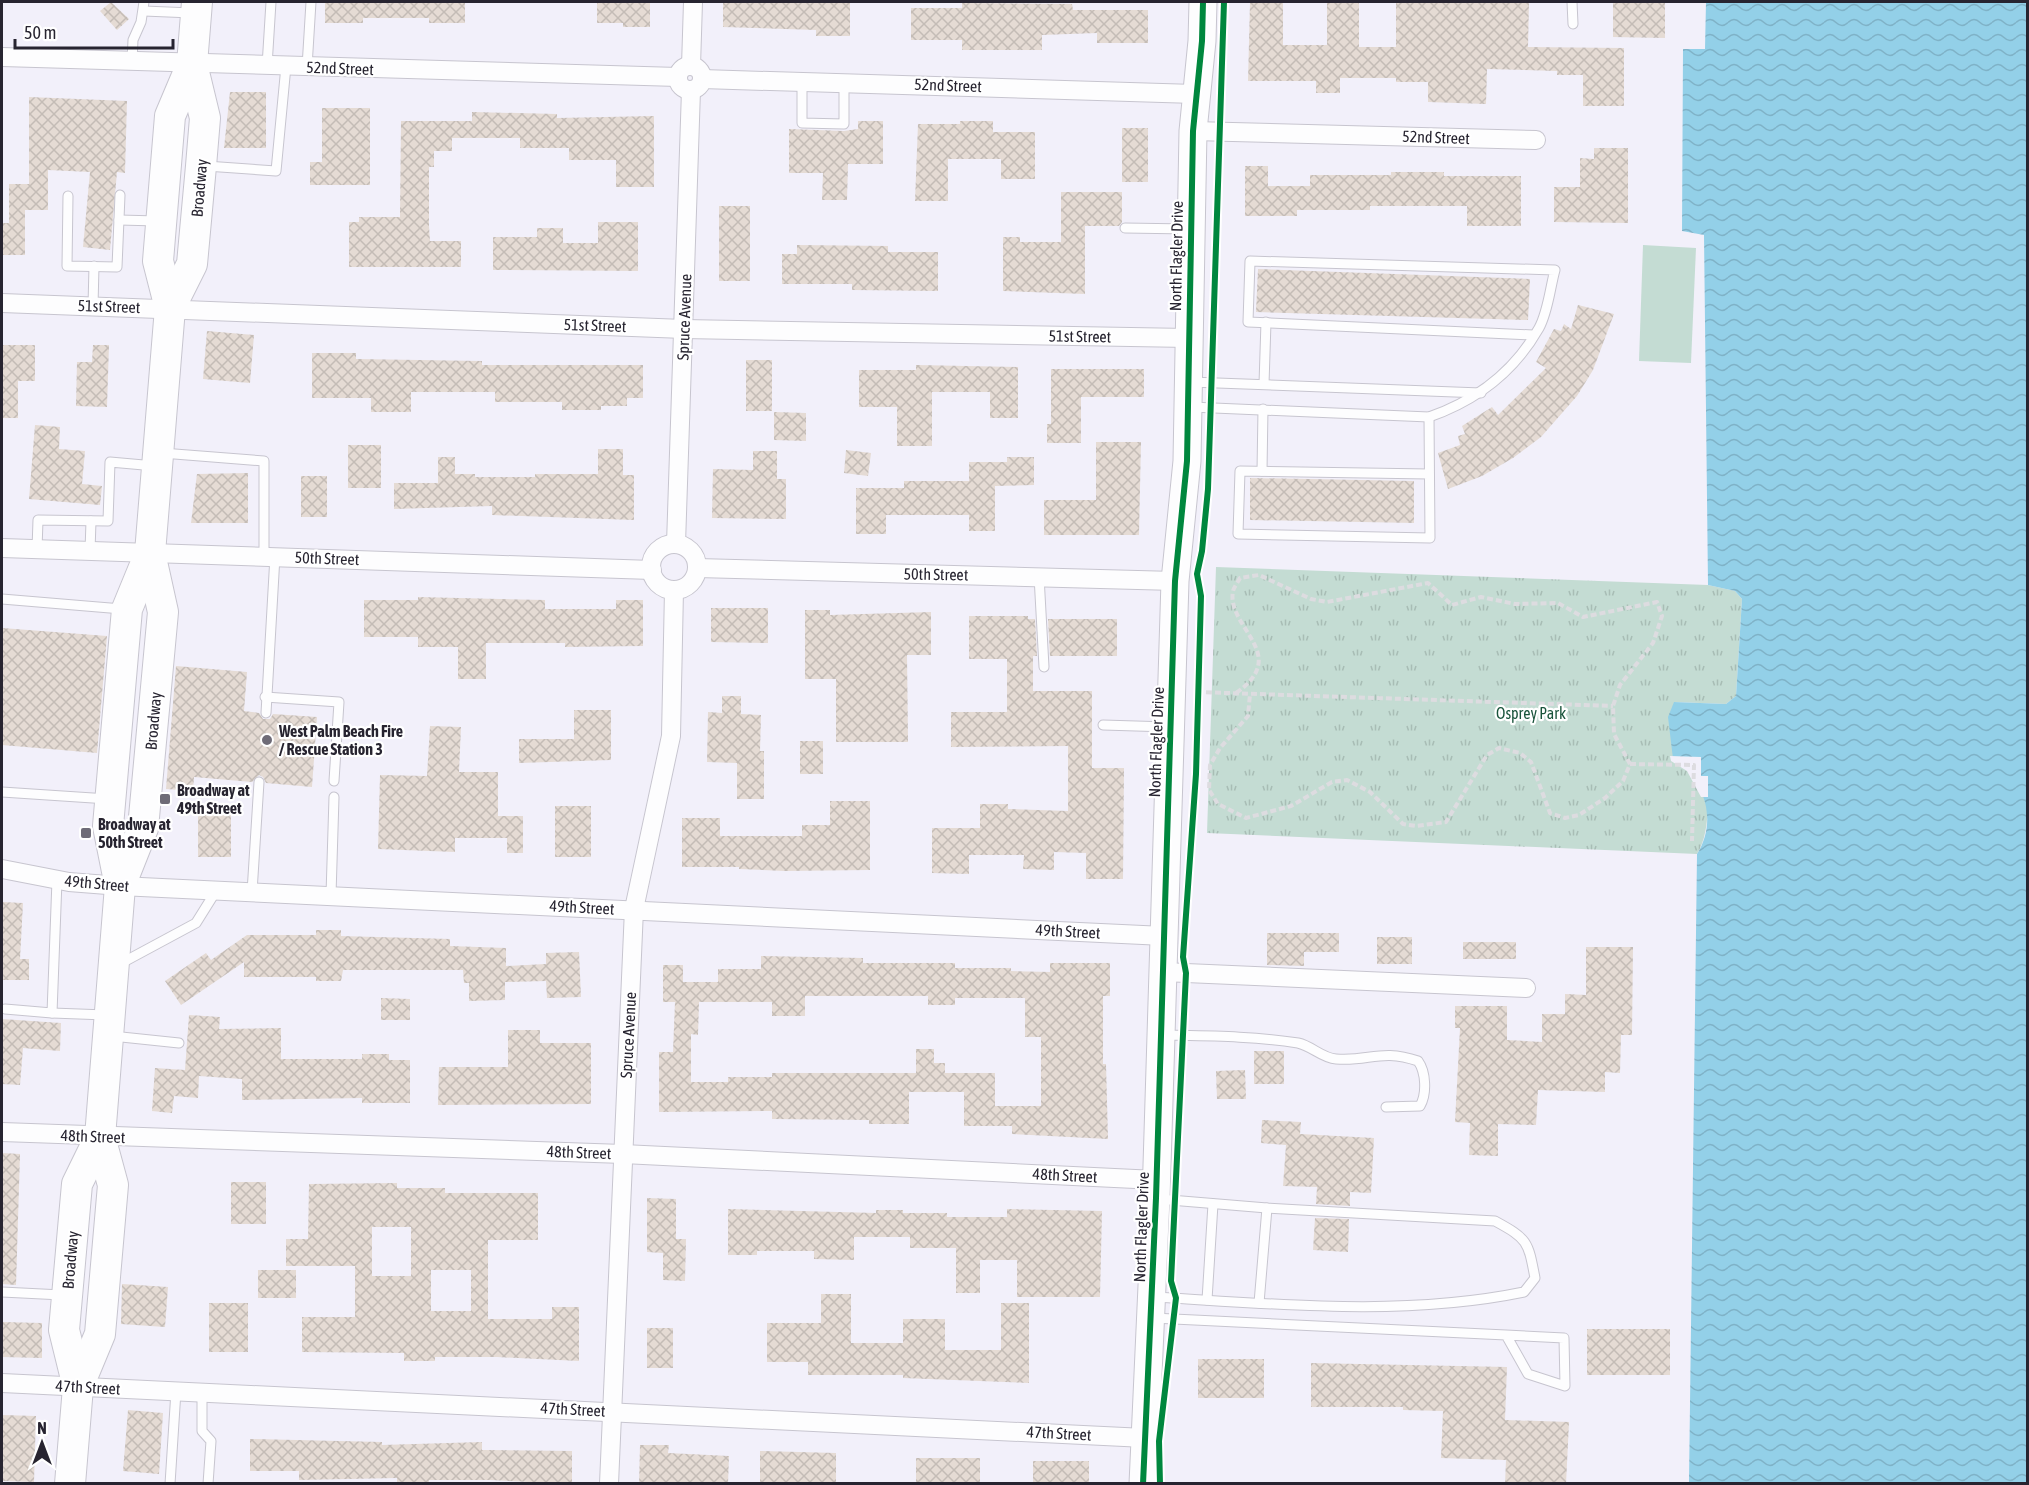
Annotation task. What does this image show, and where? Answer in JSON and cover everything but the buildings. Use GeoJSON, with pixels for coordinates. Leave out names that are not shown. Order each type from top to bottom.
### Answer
{"type":"FeatureCollection","features":[{"type":"Feature","properties":{"kind":"main road","name":"Broadway"},"geometry":{"type":"LineString","coordinates":[[120,886],[143,828],[163,612],[150,553],[170,308],[158,261],[170,116],[192,64],[197,8]]}},
{"type":"Feature","properties":{"kind":"main road","name":"Broadway"},"geometry":{"type":"LineString","coordinates":[[170,308],[192,264],[201,166],[205,118],[192,64]]}},
{"type":"Feature","properties":{"kind":"main road","name":"Broadway"},"geometry":{"type":"LineString","coordinates":[[70,1484],[78,1387],[100,1334],[113,1185],[100,1137],[120,886],[108,826],[110,799],[127,609],[150,553]]}},
{"type":"Feature","properties":{"kind":"main road","name":"Broadway"},"geometry":{"type":"LineString","coordinates":[[78,1387],[64,1330],[67,1295],[77,1184],[100,1137]]}},
{"type":"Feature","properties":{"kind":"street","name":"Spruce Avenue"},"geometry":{"type":"LineString","coordinates":[[676,544],[693,2]]}},
{"type":"Feature","properties":{"kind":"street","name":"North Flagler Drive"},"geometry":{"type":"LineString","coordinates":[[1143,1484],[1156,1189],[1175,580],[1187,461],[1193,131],[1202,41],[1203,2]]}},
{"type":"Feature","properties":{"kind":"street","name":"52nd Street"},"geometry":{"type":"LineString","coordinates":[[2,57],[844,81],[1195,94]]}},
{"type":"Feature","properties":{"kind":"street","name":"52nd Street"},"geometry":{"type":"LineString","coordinates":[[1193,131],[1536,140]]}},
{"type":"Feature","properties":{"kind":"street","name":"51st Street"},"geometry":{"type":"LineString","coordinates":[[2,303],[684,329],[1188,338]]}},
{"type":"Feature","properties":{"kind":"street"},"geometry":{"type":"LineString","coordinates":[[676,544],[694,554],[698,568],[687,586],[674,590],[659,584],[652,570],[652,564],[658,551],[676,544]]}},
{"type":"Feature","properties":{"kind":"street","name":"50th Street"},"geometry":{"type":"LineString","coordinates":[[2,548],[652,570]]}},
{"type":"Feature","properties":{"kind":"street","name":"50th Street"},"geometry":{"type":"LineString","coordinates":[[698,568],[1175,580]]}},
{"type":"Feature","properties":{"kind":"street","name":"Spruce Avenue"},"geometry":{"type":"LineString","coordinates":[[609,1484],[634,909],[671,736],[674,590]]}},
{"type":"Feature","properties":{"kind":"street","name":"49th Street"},"geometry":{"type":"LineString","coordinates":[[2,869],[57,880],[120,886],[1164,936]]}},
{"type":"Feature","properties":{"kind":"street"},"geometry":{"type":"LineString","coordinates":[[1163,972],[1526,988]]}},
{"type":"Feature","properties":{"kind":"street","name":"48th Street"},"geometry":{"type":"LineString","coordinates":[[2,1132],[623,1154],[1156,1189]]}},
{"type":"Feature","properties":{"kind":"street","name":"47th Street"},"geometry":{"type":"LineString","coordinates":[[2,1383],[1145,1438]]}},
{"type":"Feature","properties":{"kind":"lane"},"geometry":{"type":"LineString","coordinates":[[267,66],[271,2]]}},
{"type":"Feature","properties":{"kind":"lane"},"geometry":{"type":"LineString","coordinates":[[307,67],[311,2]]}},
{"type":"Feature","properties":{"kind":"lane"},"geometry":{"type":"LineString","coordinates":[[1572,2],[1573,24]]}},
{"type":"Feature","properties":{"kind":"lane"},"geometry":{"type":"LineString","coordinates":[[132,61],[133,40],[144,6],[197,8]]}},
{"type":"Feature","properties":{"kind":"lane"},"geometry":{"type":"LineString","coordinates":[[201,166],[276,171],[286,66]]}},
{"type":"Feature","properties":{"kind":"lane"},"geometry":{"type":"LineString","coordinates":[[802,80],[802,123],[843,124],[844,81]]}},
{"type":"Feature","properties":{"kind":"lane"},"geometry":{"type":"LineString","coordinates":[[68,196],[67,266],[117,267],[120,195]]}},
{"type":"Feature","properties":{"kind":"lane"},"geometry":{"type":"LineString","coordinates":[[119,220],[161,221]]}},
{"type":"Feature","properties":{"kind":"lane"},"geometry":{"type":"LineString","coordinates":[[1125,228],[1191,229]]}},
{"type":"Feature","properties":{"kind":"lane"},"geometry":{"type":"LineString","coordinates":[[1189,394],[1263,409],[1429,417],[1458,407],[1481,393],[1517,357],[1539,327],[1556,270],[1250,261],[1248,322],[1533,335]]}},
{"type":"Feature","properties":{"kind":"lane"},"geometry":{"type":"LineString","coordinates":[[93,306],[94,266]]}},
{"type":"Feature","properties":{"kind":"lane"},"geometry":{"type":"LineString","coordinates":[[1264,384],[1266,322]]}},
{"type":"Feature","properties":{"kind":"lane"},"geometry":{"type":"LineString","coordinates":[[1189,394],[1264,384],[1481,393]]}},
{"type":"Feature","properties":{"kind":"lane"},"geometry":{"type":"LineString","coordinates":[[1262,471],[1263,409]]}},
{"type":"Feature","properties":{"kind":"lane"},"geometry":{"type":"LineString","coordinates":[[1429,417],[1430,538],[1238,534],[1240,471],[1429,474]]}},
{"type":"Feature","properties":{"kind":"lane"},"geometry":{"type":"LineString","coordinates":[[37,549],[38,520],[108,521],[110,462],[158,459],[264,460],[269,556],[266,713]]}},
{"type":"Feature","properties":{"kind":"lane"},"geometry":{"type":"LineString","coordinates":[[90,551],[91,521]]}},
{"type":"Feature","properties":{"kind":"lane"},"geometry":{"type":"LineString","coordinates":[[1039,576],[1044,667]]}},
{"type":"Feature","properties":{"kind":"lane"},"geometry":{"type":"LineString","coordinates":[[2,599],[127,609]]}},
{"type":"Feature","properties":{"kind":"lane"},"geometry":{"type":"LineString","coordinates":[[265,697],[339,702],[334,781]]}},
{"type":"Feature","properties":{"kind":"lane"},"geometry":{"type":"LineString","coordinates":[[1103,725],[1170,728]]}},
{"type":"Feature","properties":{"kind":"lane"},"geometry":{"type":"LineString","coordinates":[[252,892],[259,782]]}},
{"type":"Feature","properties":{"kind":"lane"},"geometry":{"type":"LineString","coordinates":[[2,792],[110,799]]}},
{"type":"Feature","properties":{"kind":"lane"},"geometry":{"type":"LineString","coordinates":[[331,895],[333,797]]}},
{"type":"Feature","properties":{"kind":"lane"},"geometry":{"type":"LineString","coordinates":[[52,1013],[57,880]]}},
{"type":"Feature","properties":{"kind":"lane"},"geometry":{"type":"LineString","coordinates":[[113,968],[196,923],[216,891]]}},
{"type":"Feature","properties":{"kind":"lane"},"geometry":{"type":"LineString","coordinates":[[5,1009],[52,1013],[179,1043]]}},
{"type":"Feature","properties":{"kind":"lane"},"geometry":{"type":"LineString","coordinates":[[1161,1035],[1217,1036],[1300,1043],[1323,1056],[1338,1060],[1382,1053],[1418,1061],[1424,1073],[1424,1100],[1420,1106],[1386,1107]]}},
{"type":"Feature","properties":{"kind":"lane"},"geometry":{"type":"LineString","coordinates":[[1151,1307],[1207,1300],[1368,1307],[1501,1297],[1524,1292],[1535,1278],[1531,1256],[1522,1235],[1496,1221],[1213,1204],[1156,1189]]}},
{"type":"Feature","properties":{"kind":"lane"},"geometry":{"type":"LineString","coordinates":[[1207,1300],[1213,1204]]}},
{"type":"Feature","properties":{"kind":"lane"},"geometry":{"type":"LineString","coordinates":[[1259,1303],[1267,1208]]}},
{"type":"Feature","properties":{"kind":"lane"},"geometry":{"type":"LineString","coordinates":[[2,1292],[67,1295]]}},
{"type":"Feature","properties":{"kind":"lane"},"geometry":{"type":"LineString","coordinates":[[1151,1307],[1564,1338],[1564,1386],[1528,1374],[1506,1335]]}},
{"type":"Feature","properties":{"kind":"lane"},"geometry":{"type":"LineString","coordinates":[[170,1484],[176,1391]]}},
{"type":"Feature","properties":{"kind":"lane"},"geometry":{"type":"LineString","coordinates":[[202,1392],[202,1431],[211,1441],[208,1484]]}},
{"type":"Feature","properties":{"kind":"path"},"geometry":{"type":"LineString","coordinates":[[1236,693],[1248,685],[1256,670],[1258,650],[1235,610],[1233,591],[1240,578],[1259,575],[1311,599],[1326,602],[1428,583],[1452,605],[1481,597],[1515,604],[1558,603],[1583,617],[1657,602],[1662,616],[1653,643],[1620,685],[1613,706],[1614,734],[1630,764]]}},
{"type":"Feature","properties":{"kind":"path"},"geometry":{"type":"LineString","coordinates":[[1197,704],[1197,689],[1250,694],[1613,706]]}},
{"type":"Feature","properties":{"kind":"path"},"geometry":{"type":"LineString","coordinates":[[1250,694],[1248,716],[1220,748],[1210,765],[1209,790],[1218,804],[1246,818],[1291,806],[1332,782],[1347,780],[1370,792],[1403,824],[1416,826],[1446,822],[1487,755],[1499,748],[1520,753],[1531,762],[1550,813],[1564,818],[1579,815],[1605,798],[1623,781],[1630,764]]}},
{"type":"Feature","properties":{"kind":"path"},"geometry":{"type":"LineString","coordinates":[[1630,764],[1694,765],[1692,841]]}},
{"type":"Feature","properties":{"kind":"green space"},"geometry":{"type":"Polygon","coordinates":[[[1643,245],[1696,248],[1691,363],[1639,361],[1643,245]]]}},
{"type":"Feature","properties":{"kind":"green space","name":"Osprey Park"},"geometry":{"type":"Polygon","coordinates":[[[1216,567],[1708,585],[1735,591],[1742,599],[1736,696],[1726,704],[1674,702],[1701,757],[1706,780],[1707,820],[1702,844],[1697,854],[1207,833],[1216,567]]]}},
{"type":"Feature","properties":{"kind":"water"},"geometry":{"type":"Polygon","coordinates":[[[1706,2],[2027,2],[2027,1483],[1689,1483],[1697,854],[1707,828],[1707,815],[1700,789],[1684,767],[1673,759],[1668,717],[1674,702],[1726,704],[1736,696],[1742,599],[1735,591],[1708,585],[1704,235],[1682,231],[1683,49],[1705,49],[1706,2]]]}},
{"type":"Feature","properties":{"kind":"pier"},"geometry":{"type":"Polygon","coordinates":[[[1670,756],[1701,757],[1701,776],[1708,776],[1708,797],[1701,797],[1687,771],[1671,761],[1670,756]]]}},
{"type":"Feature","properties":{"kind":"cycle path"},"geometry":{"type":"LineString","coordinates":[[1143,1484],[1156,1198],[1175,581],[1187,461],[1193,131],[1202,41],[1203,2]]}},
{"type":"Feature","properties":{"kind":"cycle path"},"geometry":{"type":"LineString","coordinates":[[1160,1484],[1159,1441],[1176,1298],[1171,1281],[1186,973],[1183,957],[1196,774],[1201,596],[1197,574],[1202,551],[1208,489],[1224,2]]}},
{"type":"Feature","properties":{"kind":"place","name":"West Palm Beach Fire / Rescue Station 3"},"geometry":{"type":"Point","coordinates":[267,740]}},
{"type":"Feature","properties":{"kind":"place","name":"Broadway at 49th Street"},"geometry":{"type":"Point","coordinates":[165,799]}},
{"type":"Feature","properties":{"kind":"place","name":"Broadway at 50th Street"},"geometry":{"type":"Point","coordinates":[86,833]}}]}
